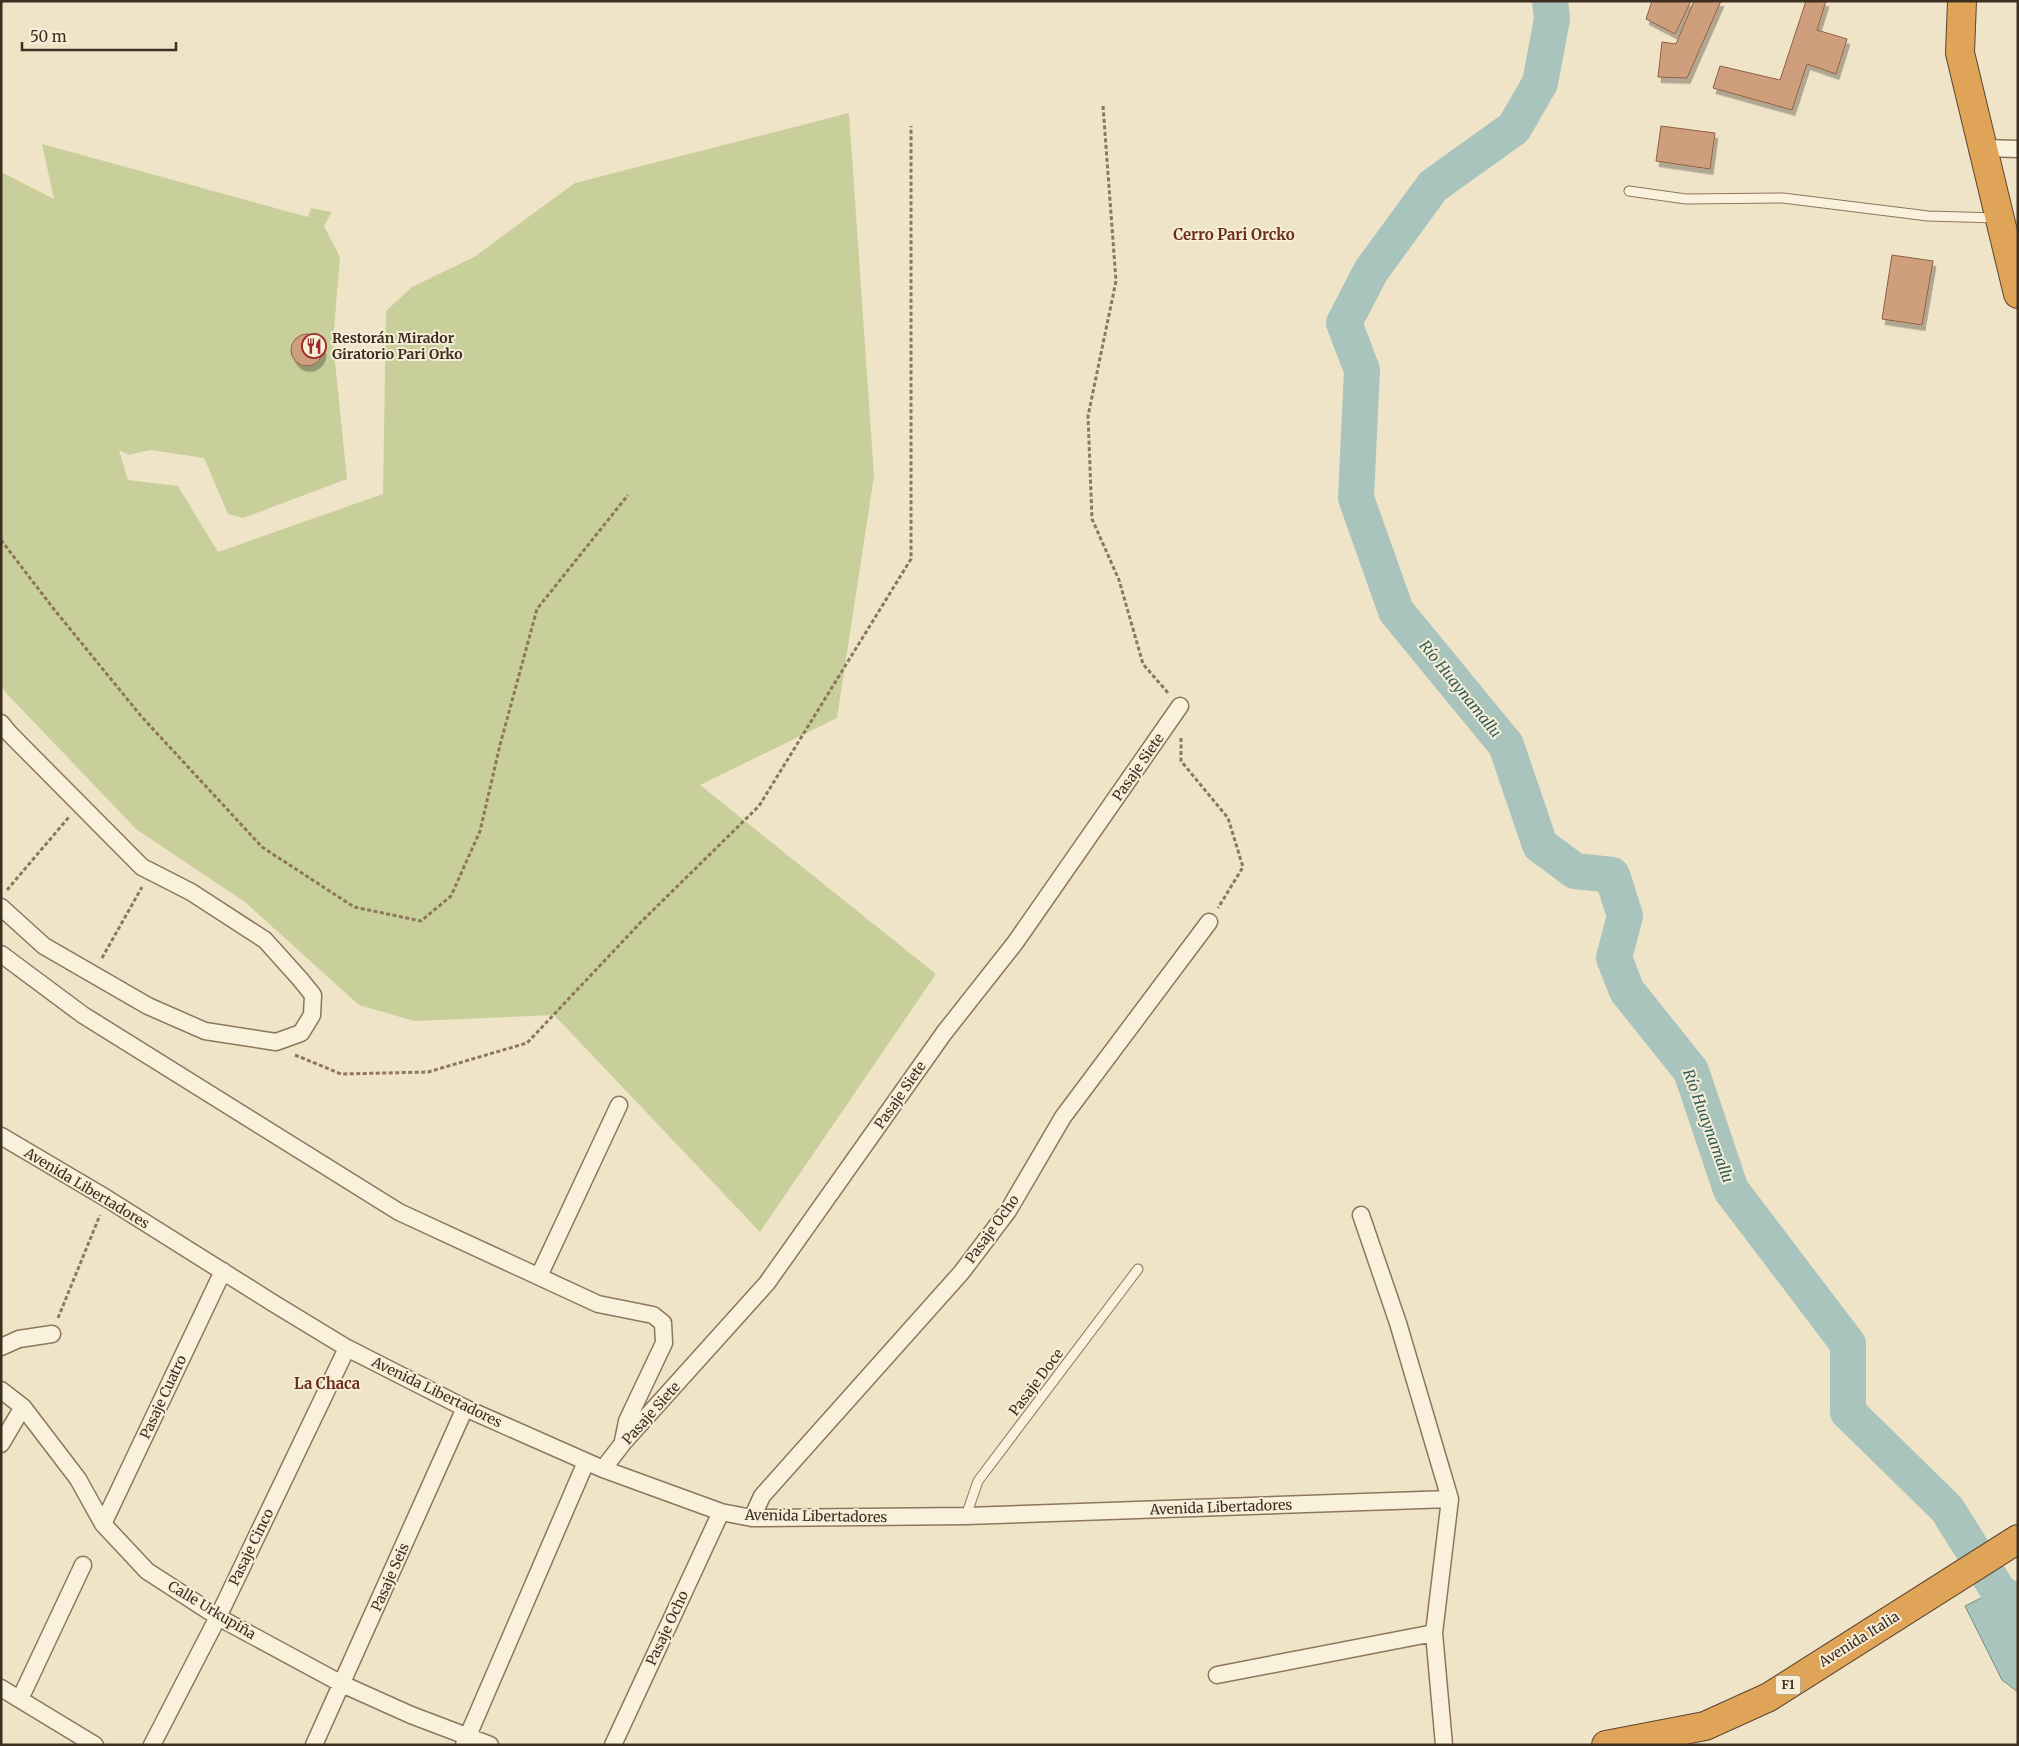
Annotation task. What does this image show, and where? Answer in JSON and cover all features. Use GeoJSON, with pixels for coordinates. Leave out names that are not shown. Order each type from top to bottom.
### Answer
{"type":"FeatureCollection","features":[{"type":"Feature","properties":{"kind":"highway"},"geometry":{"type":"LineString","coordinates":[[1962,1],[1960,53],[2018,294]]}},
{"type":"Feature","properties":{"kind":"highway","name":"Avenida Italia"},"geometry":{"type":"LineString","coordinates":[[1606,1745],[1705,1726],[1768,1697],[2007,1546]]}},
{"type":"Feature","properties":{"kind":"street"},"geometry":{"type":"LineString","coordinates":[[1983,148],[2018,149]]}},
{"type":"Feature","properties":{"kind":"street","name":"Pasaje Siete"},"geometry":{"type":"LineString","coordinates":[[603,1469],[623,1443],[767,1283],[944,1033],[1015,943],[1180,706]]}},
{"type":"Feature","properties":{"kind":"street"},"geometry":{"type":"LineString","coordinates":[[1,723],[142,867],[191,892],[265,940],[313,996],[312,1015],[301,1033],[276,1042],[205,1031],[148,1006],[44,946],[1,907]]}},
{"type":"Feature","properties":{"kind":"street","name":"Pasaje Ocho"},"geometry":{"type":"LineString","coordinates":[[752,1518],[762,1496],[961,1272],[1008,1211],[1063,1117],[1209,922]]}},
{"type":"Feature","properties":{"kind":"street"},"geometry":{"type":"LineString","coordinates":[[1,954],[83,1014],[399,1212],[598,1304],[653,1315],[664,1323],[664,1343],[628,1421],[623,1443]]}},
{"type":"Feature","properties":{"kind":"street"},"geometry":{"type":"LineString","coordinates":[[539,1276],[619,1105]]}},
{"type":"Feature","properties":{"kind":"street","name":"Avenida Libertadores"},"geometry":{"type":"LineString","coordinates":[[1,1136],[106,1198],[347,1348],[464,1408],[586,1462],[721,1512],[752,1518],[966,1516],[1450,1499]]}},
{"type":"Feature","properties":{"kind":"street"},"geometry":{"type":"LineString","coordinates":[[1361,1215],[1398,1323],[1450,1499],[1434,1633],[1444,1745]]}},
{"type":"Feature","properties":{"kind":"street","name":"Pasaje Cuatro"},"geometry":{"type":"LineString","coordinates":[[104,1524],[222,1271]]}},
{"type":"Feature","properties":{"kind":"street"},"geometry":{"type":"LineString","coordinates":[[1,1348],[18,1339],[52,1334]]}},
{"type":"Feature","properties":{"kind":"street","name":"Pasaje Cinco"},"geometry":{"type":"LineString","coordinates":[[152,1745],[218,1617],[347,1348]]}},
{"type":"Feature","properties":{"kind":"street","name":"Calle Urkupiña"},"geometry":{"type":"LineString","coordinates":[[1,1390],[23,1407],[78,1479],[104,1524],[147,1571],[218,1617],[342,1684],[466,1741],[490,1745]]}},
{"type":"Feature","properties":{"kind":"street"},"geometry":{"type":"LineString","coordinates":[[1,1444],[23,1407]]}},
{"type":"Feature","properties":{"kind":"street","name":"Pasaje Seis"},"geometry":{"type":"LineString","coordinates":[[314,1745],[464,1408]]}},
{"type":"Feature","properties":{"kind":"street"},"geometry":{"type":"LineString","coordinates":[[466,1741],[586,1462]]}},
{"type":"Feature","properties":{"kind":"street","name":"Pasaje Ocho"},"geometry":{"type":"LineString","coordinates":[[613,1745],[721,1512]]}},
{"type":"Feature","properties":{"kind":"street"},"geometry":{"type":"LineString","coordinates":[[20,1698],[84,1565]]}},
{"type":"Feature","properties":{"kind":"street"},"geometry":{"type":"LineString","coordinates":[[1217,1675],[1434,1633]]}},
{"type":"Feature","properties":{"kind":"street"},"geometry":{"type":"LineString","coordinates":[[1,1688],[95,1745]]}},
{"type":"Feature","properties":{"kind":"lane"},"geometry":{"type":"LineString","coordinates":[[1629,191],[1686,199],[1783,198],[1928,216],[2000,219]]}},
{"type":"Feature","properties":{"kind":"lane","name":"Pasaje Doce"},"geometry":{"type":"LineString","coordinates":[[966,1516],[978,1481],[1138,1269]]}},
{"type":"Feature","properties":{"kind":"path"},"geometry":{"type":"LineString","coordinates":[[1102,106],[1116,281],[1088,416],[1092,519],[1119,580],[1143,664],[1180,706],[1182,760],[1228,818],[1243,867],[1209,922]]}},
{"type":"Feature","properties":{"kind":"path"},"geometry":{"type":"LineString","coordinates":[[289,1053],[341,1074],[428,1072],[527,1043],[641,922],[759,806],[911,559],[911,126]]}},
{"type":"Feature","properties":{"kind":"path"},"geometry":{"type":"LineString","coordinates":[[1,540],[53,608],[141,716],[262,847],[354,907],[422,921],[452,896],[480,832],[500,745],[537,608],[628,495]]}},
{"type":"Feature","properties":{"kind":"path"},"geometry":{"type":"LineString","coordinates":[[1,896],[80,804]]}},
{"type":"Feature","properties":{"kind":"path"},"geometry":{"type":"LineString","coordinates":[[92,974],[150,872]]}},
{"type":"Feature","properties":{"kind":"path"},"geometry":{"type":"LineString","coordinates":[[52,1334],[106,1198]]}},
{"type":"Feature","properties":{"kind":"green space"},"geometry":{"type":"Polygon","coordinates":[[[849,113],[874,476],[837,718],[700,785],[936,974],[760,1232],[554,1015],[414,1021],[359,1005],[245,902],[136,829],[1,686],[1,172],[54,199],[42,144],[308,217],[311,208],[332,212],[324,226],[340,257],[333,342],[347,479],[243,518],[228,514],[204,458],[150,450],[129,455],[119,450],[128,480],[178,486],[218,552],[383,494],[386,311],[412,287],[474,257],[575,183],[849,113]]]}},
{"type":"Feature","properties":{"kind":"water"},"geometry":{"type":"Polygon","coordinates":[[[2007,1585],[2018,1587],[2018,1692],[2002,1680],[1965,1606],[2007,1585]]]}},
{"type":"Feature","properties":{"kind":"building"},"geometry":{"type":"Polygon","coordinates":[[[1652,1],[1691,1],[1675,34],[1646,19],[1652,1]]]}},
{"type":"Feature","properties":{"kind":"building"},"geometry":{"type":"Polygon","coordinates":[[[1694,1],[1721,1],[1687,78],[1658,77],[1662,42],[1676,44],[1694,1]]]}},
{"type":"Feature","properties":{"kind":"building"},"geometry":{"type":"Polygon","coordinates":[[[1806,1],[1826,1],[1817,30],[1847,39],[1836,74],[1807,64],[1792,110],[1713,88],[1720,66],[1780,80],[1806,1]]]}},
{"type":"Feature","properties":{"kind":"building"},"geometry":{"type":"Polygon","coordinates":[[[1661,126],[1715,133],[1710,169],[1656,161],[1661,126]]]}},
{"type":"Feature","properties":{"kind":"building"},"geometry":{"type":"Polygon","coordinates":[[[1892,255],[1933,261],[1922,325],[1882,319],[1892,255]]]}},
{"type":"Feature","properties":{"kind":"building"},"geometry":{"type":"Polygon","coordinates":[[[307,334],[313,335],[318,339],[322,344],[322,356],[318,361],[313,365],[307,366],[301,365],[296,361],[292,356],[291,350],[292,344],[296,339],[301,335],[307,334]]]}},
{"type":"Feature","properties":{"kind":"waterway","name":"Río Huaynamallu"},"geometry":{"type":"LineString","coordinates":[[1550,1],[1552,19],[1540,83],[1514,128],[1433,186],[1371,271],[1344,323],[1362,370],[1356,498],[1396,611],[1506,745],[1540,845],[1575,871],[1612,875],[1625,916],[1614,958],[1627,991],[1691,1071],[1731,1190],[1848,1344],[1848,1412],[1947,1509],[1999,1592],[2018,1603]]}},
{"type":"Feature","properties":{"kind":"place","name":"Restorán Mirador Giratorio Pari Orko"},"geometry":{"type":"Point","coordinates":[314,346]}},
{"type":"Feature","properties":{"kind":"district","name":"Cerro Pari Orcko"},"geometry":{"type":"Point","coordinates":[1234,235]}},
{"type":"Feature","properties":{"kind":"district","name":"La Chaca"},"geometry":{"type":"Point","coordinates":[327,1384]}}]}
